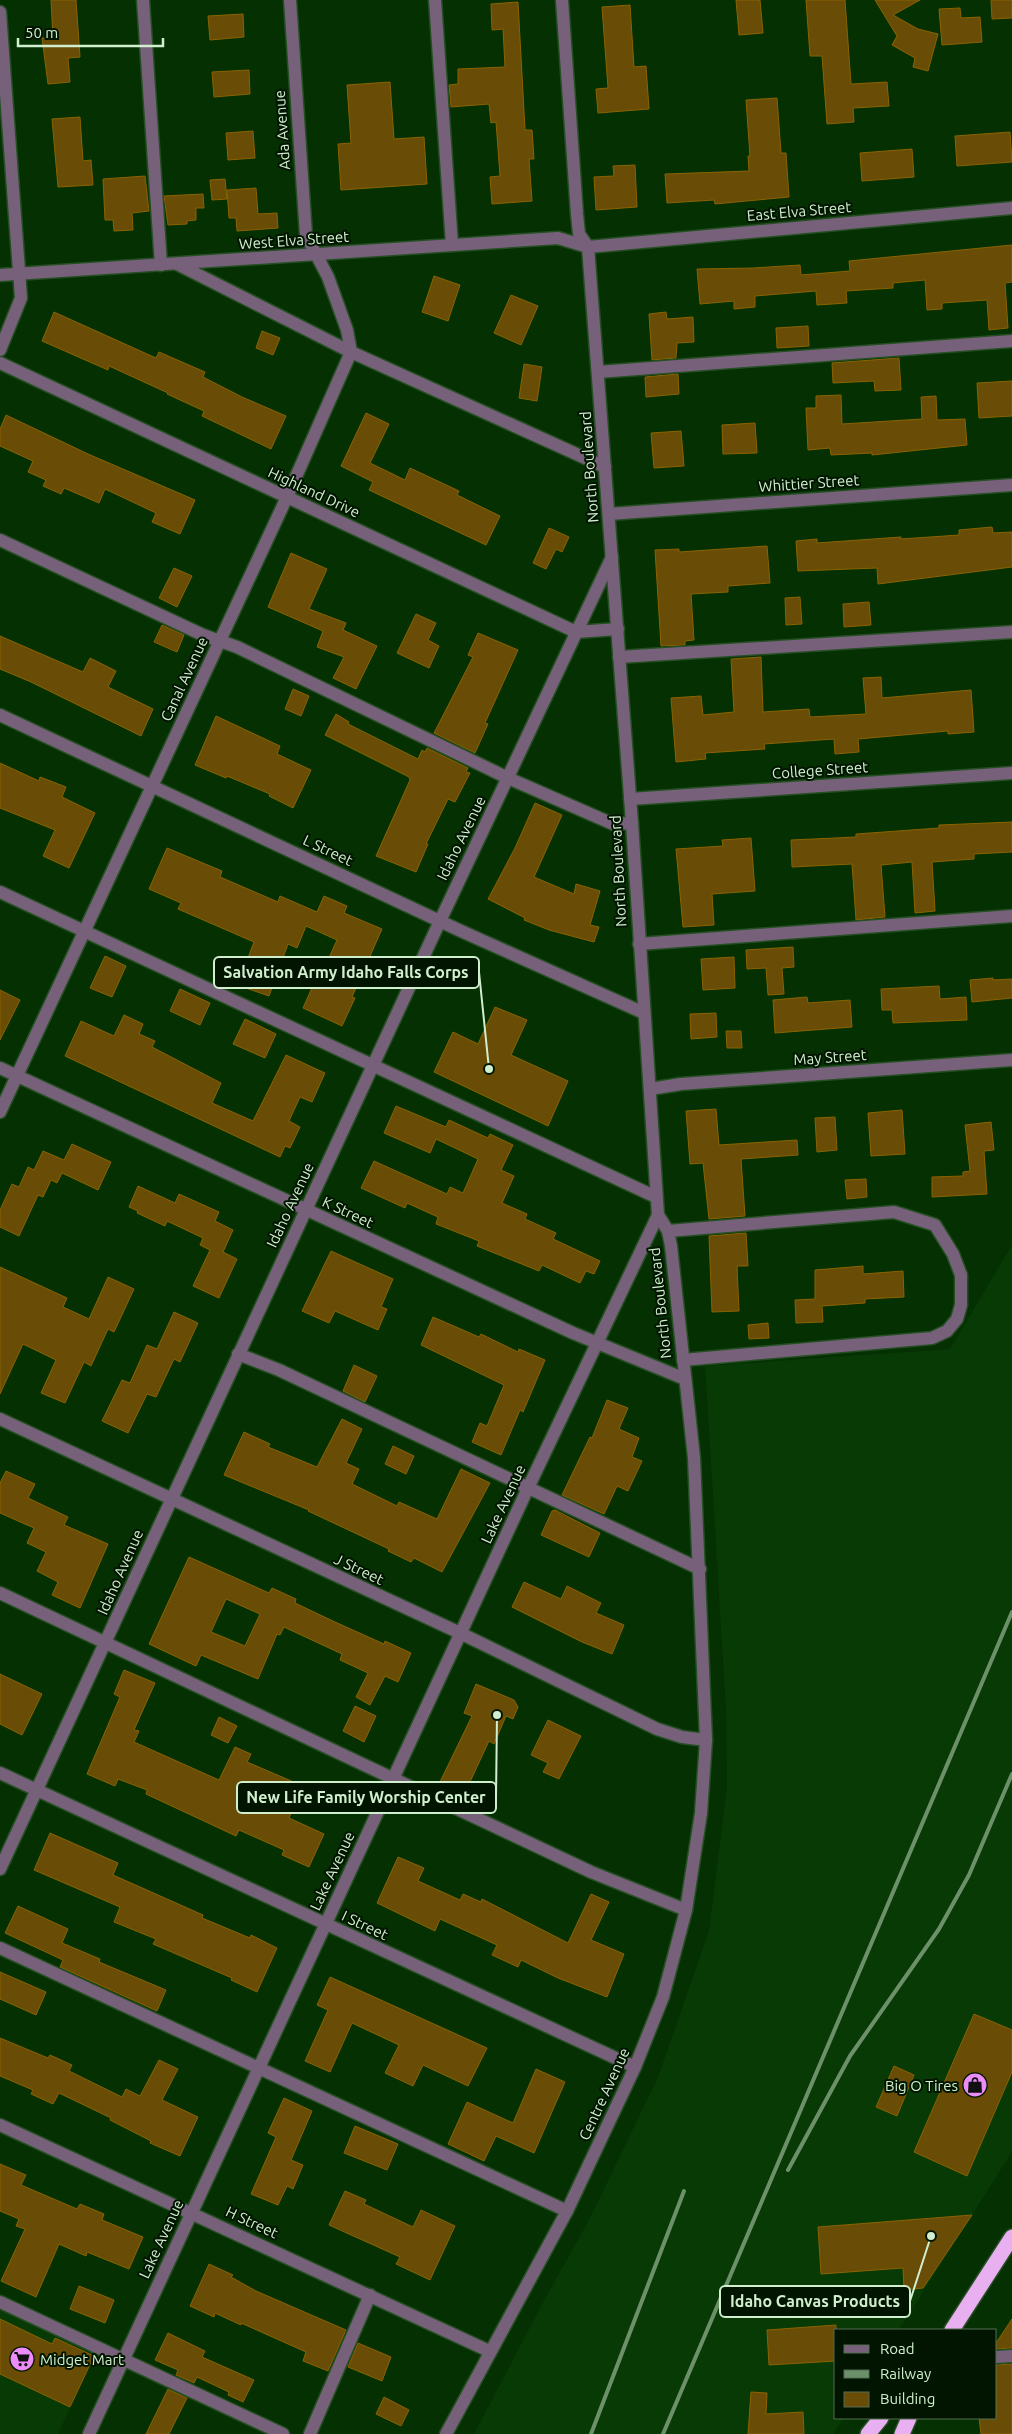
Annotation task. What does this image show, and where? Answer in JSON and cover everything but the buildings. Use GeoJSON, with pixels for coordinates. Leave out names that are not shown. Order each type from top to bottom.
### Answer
{"type":"FeatureCollection","features":[{"type":"Feature","properties":{"kind":"highway"},"geometry":{"type":"LineString","coordinates":[[953,2329],[1012,2237]]}},
{"type":"Feature","properties":{"kind":"highway"},"geometry":{"type":"LineString","coordinates":[[868,2434],[880,2419]]}},
{"type":"Feature","properties":{"kind":"highway"},"geometry":{"type":"LineString","coordinates":[[902,2434],[910,2419]]}},
{"type":"Feature","properties":{"kind":"street"},"geometry":{"type":"LineString","coordinates":[[143,0],[161,265]]}},
{"type":"Feature","properties":{"kind":"street","name":"Ada Avenue"},"geometry":{"type":"LineString","coordinates":[[290,0],[306,234],[316,255]]}},
{"type":"Feature","properties":{"kind":"street"},"geometry":{"type":"LineString","coordinates":[[435,0],[452,245]]}},
{"type":"Feature","properties":{"kind":"street","name":"North Boulevard"},"geometry":{"type":"LineString","coordinates":[[562,0],[577,214],[579,234],[588,247],[598,372],[632,823],[656,1197],[658,1215],[668,1231],[694,1458],[706,1740]]}},
{"type":"Feature","properties":{"kind":"street"},"geometry":{"type":"LineString","coordinates":[[0,12],[20,298],[0,350]]}},
{"type":"Feature","properties":{"kind":"street","name":"East Elva Street"},"geometry":{"type":"LineString","coordinates":[[588,247],[1012,208]]}},
{"type":"Feature","properties":{"kind":"street","name":"West Elva Street"},"geometry":{"type":"LineString","coordinates":[[0,276],[558,238],[588,247]]}},
{"type":"Feature","properties":{"kind":"street"},"geometry":{"type":"LineString","coordinates":[[316,255],[328,277],[347,330],[352,352]]}},
{"type":"Feature","properties":{"kind":"street"},"geometry":{"type":"LineString","coordinates":[[177,264],[352,352],[605,467]]}},
{"type":"Feature","properties":{"kind":"street"},"geometry":{"type":"LineString","coordinates":[[598,372],[1012,341]]}},
{"type":"Feature","properties":{"kind":"street","name":"Canal Avenue"},"geometry":{"type":"LineString","coordinates":[[0,1112],[287,497],[352,352]]}},
{"type":"Feature","properties":{"kind":"street","name":"Highland Drive"},"geometry":{"type":"LineString","coordinates":[[0,363],[576,632],[618,629]]}},
{"type":"Feature","properties":{"kind":"street","name":"Whittier Street"},"geometry":{"type":"LineString","coordinates":[[609,514],[1012,485]]}},
{"type":"Feature","properties":{"kind":"street"},"geometry":{"type":"LineString","coordinates":[[0,540],[220,641],[237,647],[508,778],[613,824],[632,823]]}},
{"type":"Feature","properties":{"kind":"street","name":"Idaho Avenue"},"geometry":{"type":"LineString","coordinates":[[0,1868],[238,1354],[612,556]]}},
{"type":"Feature","properties":{"kind":"street"},"geometry":{"type":"LineString","coordinates":[[619,657],[1012,632]]}},
{"type":"Feature","properties":{"kind":"street","name":"L Street"},"geometry":{"type":"LineString","coordinates":[[0,714],[440,921],[644,1013]]}},
{"type":"Feature","properties":{"kind":"street","name":"College Street"},"geometry":{"type":"LineString","coordinates":[[630,799],[1012,773]]}},
{"type":"Feature","properties":{"kind":"street"},"geometry":{"type":"LineString","coordinates":[[0,892],[656,1197]]}},
{"type":"Feature","properties":{"kind":"street"},"geometry":{"type":"LineString","coordinates":[[639,944],[1012,916]]}},
{"type":"Feature","properties":{"kind":"street","name":"May Street"},"geometry":{"type":"LineString","coordinates":[[650,1089],[682,1084],[1012,1060]]}},
{"type":"Feature","properties":{"kind":"street","name":"K Street"},"geometry":{"type":"LineString","coordinates":[[0,1068],[306,1211],[596,1343],[685,1379]]}},
{"type":"Feature","properties":{"kind":"street"},"geometry":{"type":"LineString","coordinates":[[668,1231],[894,1212],[935,1225],[953,1254],[961,1275],[961,1306],[957,1319],[947,1331],[932,1338],[683,1360]]}},
{"type":"Feature","properties":{"kind":"street","name":"Lake Avenue"},"geometry":{"type":"LineString","coordinates":[[89,2434],[528,1488],[658,1215]]}},
{"type":"Feature","properties":{"kind":"street"},"geometry":{"type":"LineString","coordinates":[[238,1354],[278,1370],[700,1569]]}},
{"type":"Feature","properties":{"kind":"street","name":"J Street"},"geometry":{"type":"LineString","coordinates":[[0,1419],[460,1634],[657,1729],[682,1737],[706,1740]]}},
{"type":"Feature","properties":{"kind":"street"},"geometry":{"type":"LineString","coordinates":[[0,1594],[106,1642],[590,1872],[686,1910]]}},
{"type":"Feature","properties":{"kind":"street","name":"Centre Avenue"},"geometry":{"type":"LineString","coordinates":[[446,2434],[489,2350],[567,2211],[635,2068],[662,1997],[686,1910],[701,1813],[706,1740]]}},
{"type":"Feature","properties":{"kind":"street","name":"I Street"},"geometry":{"type":"LineString","coordinates":[[0,1773],[635,2068]]}},
{"type":"Feature","properties":{"kind":"street"},"geometry":{"type":"LineString","coordinates":[[0,1948],[567,2211]]}},
{"type":"Feature","properties":{"kind":"street","name":"H Street"},"geometry":{"type":"LineString","coordinates":[[0,2125],[489,2350]]}},
{"type":"Feature","properties":{"kind":"street"},"geometry":{"type":"LineString","coordinates":[[310,2434],[370,2295]]}},
{"type":"Feature","properties":{"kind":"street"},"geometry":{"type":"LineString","coordinates":[[0,2302],[124,2358],[283,2434]]}},
{"type":"Feature","properties":{"kind":"street"},"geometry":{"type":"LineString","coordinates":[[997,2357],[1012,2356]]}},
{"type":"Feature","properties":{"kind":"shaded area"},"geometry":{"type":"Polygon","coordinates":[[[1012,1245],[1012,2152],[900,2329],[834,2329],[834,2419],[843,2419],[833,2434],[474,2434],[541,2306],[590,2218],[658,2077],[709,1931],[727,1786],[726,1709],[705,1366],[950,1349],[1012,1245]]]}},
{"type":"Feature","properties":{"kind":"shaded area"},"geometry":{"type":"Polygon","coordinates":[[[0,2308],[96,2352],[58,2434],[0,2434],[0,2308]]]}},
{"type":"Feature","properties":{"kind":"railway"},"geometry":{"type":"LineString","coordinates":[[663,2434],[1012,1612]]}},
{"type":"Feature","properties":{"kind":"railway"},"geometry":{"type":"LineString","coordinates":[[788,2170],[850,2056],[939,1929],[969,1875],[1012,1774]]}},
{"type":"Feature","properties":{"kind":"railway"},"geometry":{"type":"LineString","coordinates":[[591,2434],[684,2191]]}},
{"type":"Feature","properties":{"kind":"place","name":"Salvation Army Idaho Falls Corps"},"geometry":{"type":"Point","coordinates":[489,1069]}},
{"type":"Feature","properties":{"kind":"place","name":"New Life Family Worship Center"},"geometry":{"type":"Point","coordinates":[497,1715]}},
{"type":"Feature","properties":{"kind":"place","name":"Big O Tires"},"geometry":{"type":"Point","coordinates":[975,2085]}},
{"type":"Feature","properties":{"kind":"place","name":"Idaho Canvas Products"},"geometry":{"type":"Point","coordinates":[931,2236]}},
{"type":"Feature","properties":{"kind":"place","name":"Midget Mart"},"geometry":{"type":"Point","coordinates":[22,2359]}}]}
